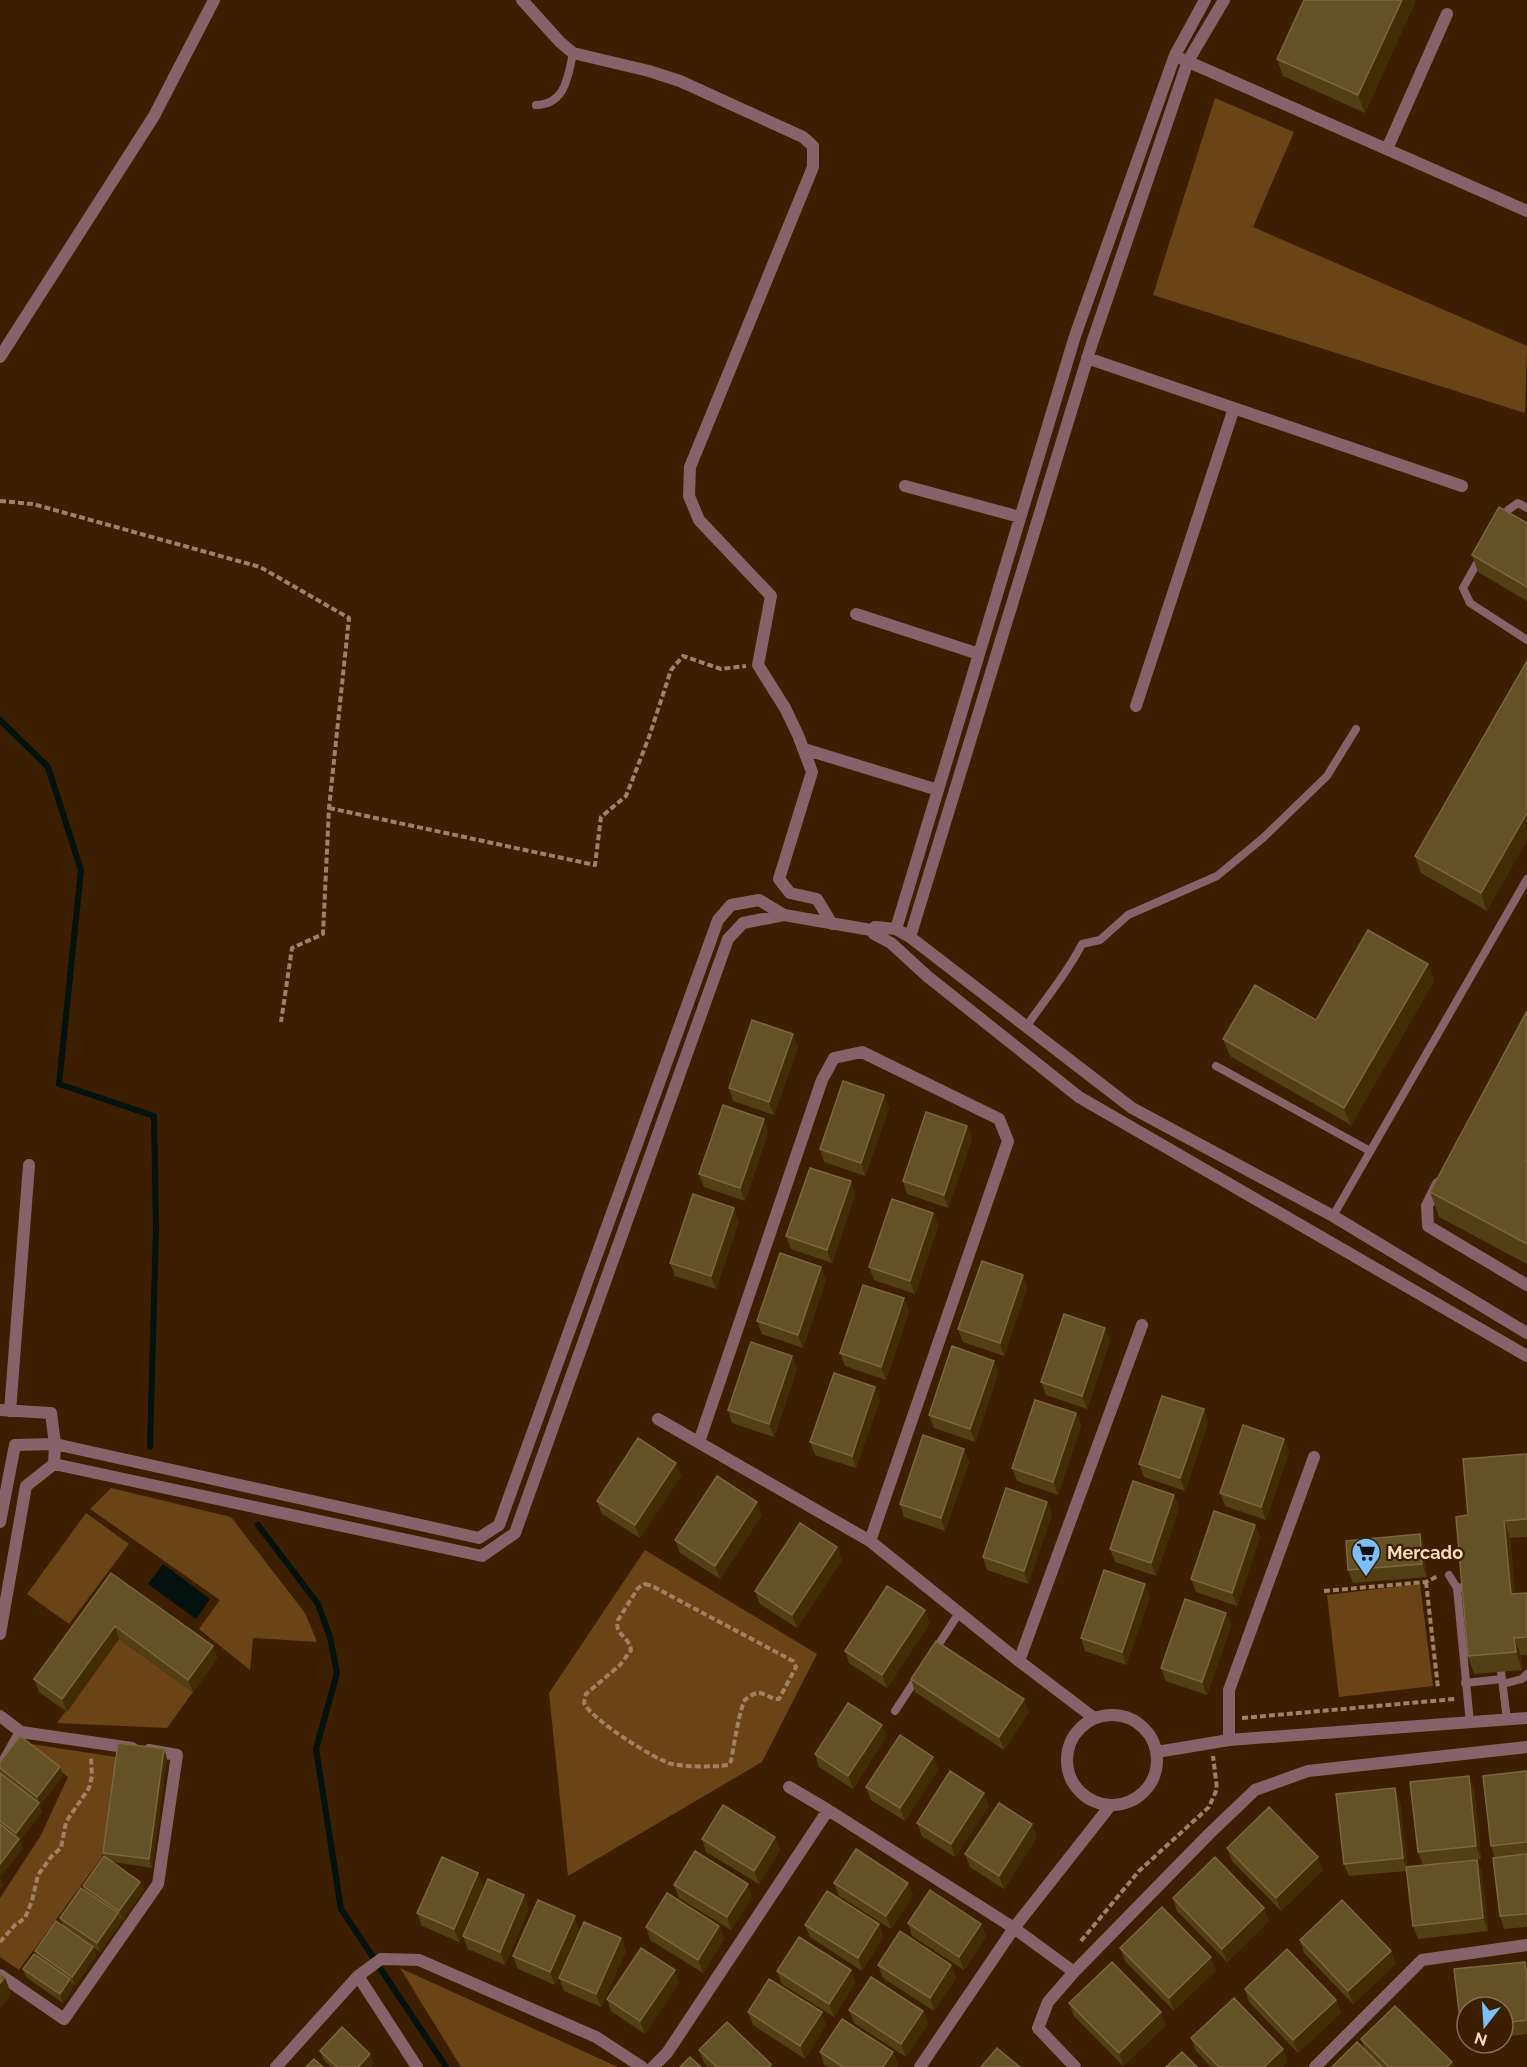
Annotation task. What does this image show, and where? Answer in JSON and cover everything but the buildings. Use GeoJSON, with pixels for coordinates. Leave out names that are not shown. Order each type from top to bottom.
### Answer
{"type":"FeatureCollection","features":[{"type":"Feature","properties":{"kind":"street"},"geometry":{"type":"LineString","coordinates":[[0,357],[154,116],[214,0]]}},
{"type":"Feature","properties":{"kind":"street"},"geometry":{"type":"LineString","coordinates":[[522,0],[573,53],[649,71],[680,81],[803,137],[813,146],[813,167],[690,467],[689,496],[699,520],[771,596],[758,665],[785,708],[812,772],[779,879],[790,893],[817,899],[832,924]]}},
{"type":"Feature","properties":{"kind":"street"},"geometry":{"type":"LineString","coordinates":[[896,929],[1075,336],[1174,56],[1205,0]]}},
{"type":"Feature","properties":{"kind":"street"},"geometry":{"type":"LineString","coordinates":[[910,937],[1087,358],[1188,62],[1224,0]]}},
{"type":"Feature","properties":{"kind":"street"},"geometry":{"type":"LineString","coordinates":[[1387,149],[1447,14]]}},
{"type":"Feature","properties":{"kind":"street"},"geometry":{"type":"LineString","coordinates":[[1174,56],[1527,211]]}},
{"type":"Feature","properties":{"kind":"street"},"geometry":{"type":"LineString","coordinates":[[1087,358],[1462,486]]}},
{"type":"Feature","properties":{"kind":"street"},"geometry":{"type":"LineString","coordinates":[[1136,706],[1234,408]]}},
{"type":"Feature","properties":{"kind":"street"},"geometry":{"type":"LineString","coordinates":[[905,486],[1020,517]]}},
{"type":"Feature","properties":{"kind":"street"},"geometry":{"type":"LineString","coordinates":[[856,614],[979,654]]}},
{"type":"Feature","properties":{"kind":"street"},"geometry":{"type":"LineString","coordinates":[[804,749],[938,789]]}},
{"type":"Feature","properties":{"kind":"street"},"geometry":{"type":"LineString","coordinates":[[0,1521],[15,1445],[55,1444],[479,1538],[499,1526],[718,920],[731,905],[759,900],[784,915],[871,930],[875,927],[896,929],[910,937],[1132,1108],[1332,1216],[1525,1329],[1511,1346]]}},
{"type":"Feature","properties":{"kind":"street"},"geometry":{"type":"LineString","coordinates":[[54,1464],[482,1556],[515,1533],[728,939],[743,923],[784,915]]}},
{"type":"Feature","properties":{"kind":"street"},"geometry":{"type":"LineString","coordinates":[[871,930],[891,943],[927,976],[1079,1097],[1527,1356]]}},
{"type":"Feature","properties":{"kind":"street"},"geometry":{"type":"LineString","coordinates":[[699,1442],[822,1080],[834,1058],[862,1052],[999,1119],[1008,1141],[870,1541]]}},
{"type":"Feature","properties":{"kind":"street"},"geometry":{"type":"LineString","coordinates":[[0,1634],[26,1486],[54,1464],[55,1444],[51,1413],[5,1410],[29,1164]]}},
{"type":"Feature","properties":{"kind":"street"},"geometry":{"type":"LineString","coordinates":[[1443,1174],[1426,1206],[1428,1226],[1527,1285]]}},
{"type":"Feature","properties":{"kind":"street"},"geometry":{"type":"LineString","coordinates":[[1018,1661],[1142,1325]]}},
{"type":"Feature","properties":{"kind":"street"},"geometry":{"type":"LineString","coordinates":[[658,1419],[870,1541],[1018,1661],[1094,1718]]}},
{"type":"Feature","properties":{"kind":"street"},"geometry":{"type":"LineString","coordinates":[[1229,1740],[1228,1690],[1314,1457]]}},
{"type":"Feature","properties":{"kind":"street"},"geometry":{"type":"LineString","coordinates":[[1114,1714],[1134,1720],[1149,1733],[1157,1752],[1156,1773],[1146,1791],[1130,1803],[1110,1806],[1089,1801],[1074,1787],[1066,1768],[1067,1748],[1077,1730],[1094,1718],[1114,1714]]}},
{"type":"Feature","properties":{"kind":"street"},"geometry":{"type":"LineString","coordinates":[[0,1716],[21,1732],[177,1755],[158,1884],[64,2019],[0,1975]]}},
{"type":"Feature","properties":{"kind":"street"},"geometry":{"type":"LineString","coordinates":[[1157,1752],[1229,1740],[1527,1718]]}},
{"type":"Feature","properties":{"kind":"street"},"geometry":{"type":"LineString","coordinates":[[0,1769],[21,1732]]}},
{"type":"Feature","properties":{"kind":"street"},"geometry":{"type":"LineString","coordinates":[[1075,2067],[1038,2028],[1048,2002],[1074,1972],[1255,1790],[1308,1771],[1527,1747]]}},
{"type":"Feature","properties":{"kind":"street"},"geometry":{"type":"LineString","coordinates":[[789,1787],[1014,1928],[1074,1972]]}},
{"type":"Feature","properties":{"kind":"street"},"geometry":{"type":"LineString","coordinates":[[920,2067],[1014,1928],[1110,1806]]}},
{"type":"Feature","properties":{"kind":"street"},"geometry":{"type":"LineString","coordinates":[[653,2067],[667,2053],[828,1810]]}},
{"type":"Feature","properties":{"kind":"street"},"geometry":{"type":"LineString","coordinates":[[1315,2067],[1422,1960],[1527,1945]]}},
{"type":"Feature","properties":{"kind":"street"},"geometry":{"type":"LineString","coordinates":[[276,2067],[358,1976],[381,1959],[419,1960],[596,2037],[642,2067]]}},
{"type":"Feature","properties":{"kind":"street"},"geometry":{"type":"LineString","coordinates":[[358,1976],[417,2067]]}},
{"type":"Feature","properties":{"kind":"lane"},"geometry":{"type":"LineString","coordinates":[[536,105],[546,105],[558,98],[562,92],[573,53]]}},
{"type":"Feature","properties":{"kind":"lane"},"geometry":{"type":"LineString","coordinates":[[1496,530],[1508,510],[1518,503],[1527,508]]}},
{"type":"Feature","properties":{"kind":"lane"},"geometry":{"type":"LineString","coordinates":[[1485,549],[1463,588],[1470,603],[1527,640]]}},
{"type":"Feature","properties":{"kind":"lane"},"geometry":{"type":"LineString","coordinates":[[1026,1027],[1055,985],[1069,970],[1082,944],[1100,940],[1128,915],[1217,876],[1263,838],[1328,776],[1356,729]]}},
{"type":"Feature","properties":{"kind":"lane"},"geometry":{"type":"LineString","coordinates":[[1332,1216],[1527,879]]}},
{"type":"Feature","properties":{"kind":"lane"},"geometry":{"type":"LineString","coordinates":[[1216,1066],[1370,1151]]}},
{"type":"Feature","properties":{"kind":"lane"},"geometry":{"type":"LineString","coordinates":[[1449,1575],[1457,1588],[1470,1723]]}},
{"type":"Feature","properties":{"kind":"lane"},"geometry":{"type":"LineString","coordinates":[[1457,1588],[1482,1584]]}},
{"type":"Feature","properties":{"kind":"lane"},"geometry":{"type":"LineString","coordinates":[[927,1662],[959,1613]]}},
{"type":"Feature","properties":{"kind":"lane"},"geometry":{"type":"LineString","coordinates":[[1498,1650],[1507,1720]]}},
{"type":"Feature","properties":{"kind":"lane"},"geometry":{"type":"LineString","coordinates":[[895,1711],[921,1672]]}},
{"type":"Feature","properties":{"kind":"lane"},"geometry":{"type":"LineString","coordinates":[[1465,1683],[1503,1681],[1522,1678],[1527,1674]]}},
{"type":"Feature","properties":{"kind":"path"},"geometry":{"type":"LineString","coordinates":[[0,501],[33,504],[260,567],[349,618],[329,808],[323,933],[292,948],[281,1022]]}},
{"type":"Feature","properties":{"kind":"path"},"geometry":{"type":"LineString","coordinates":[[329,808],[595,865],[601,817],[626,795],[649,738],[671,670],[683,656],[721,669],[758,665]]}},
{"type":"Feature","properties":{"kind":"path"},"geometry":{"type":"LineString","coordinates":[[1324,1591],[1426,1582],[1436,1576],[1449,1575]]}},
{"type":"Feature","properties":{"kind":"path"},"geometry":{"type":"LineString","coordinates":[[1426,1582],[1438,1688]]}},
{"type":"Feature","properties":{"kind":"path"},"geometry":{"type":"LineString","coordinates":[[645,1584],[793,1661],[796,1667],[780,1699],[760,1693],[745,1700],[731,1761],[726,1766],[676,1765],[662,1760],[623,1737],[589,1711],[584,1703],[586,1694],[620,1665],[631,1650],[629,1642],[620,1635],[616,1625],[638,1588],[645,1584]]}},
{"type":"Feature","properties":{"kind":"path"},"geometry":{"type":"LineString","coordinates":[[1229,1719],[1467,1698]]}},
{"type":"Feature","properties":{"kind":"path"},"geometry":{"type":"LineString","coordinates":[[0,1942],[10,1929],[25,1918],[38,1875],[61,1848],[66,1822],[88,1788],[92,1764],[85,1741]]}},
{"type":"Feature","properties":{"kind":"path"},"geometry":{"type":"LineString","coordinates":[[1063,1964],[1139,1871],[1209,1807],[1217,1789],[1210,1743]]}},
{"type":"Feature","properties":{"kind":"shaded area"},"geometry":{"type":"Polygon","coordinates":[[[1215,98],[1294,132],[1253,227],[1527,346],[1525,413],[1153,295],[1215,98]]]}},
{"type":"Feature","properties":{"kind":"shaded area"},"geometry":{"type":"Polygon","coordinates":[[[111,1488],[231,1517],[305,1613],[317,1642],[253,1638],[250,1670],[199,1629],[220,1600],[90,1509],[111,1488]]]}},
{"type":"Feature","properties":{"kind":"shaded area"},"geometry":{"type":"Polygon","coordinates":[[[86,1513],[129,1544],[69,1624],[27,1594],[86,1513]]]}},
{"type":"Feature","properties":{"kind":"shaded area"},"geometry":{"type":"Polygon","coordinates":[[[645,1550],[817,1654],[762,1762],[568,1876],[549,1693],[645,1550]]]}},
{"type":"Feature","properties":{"kind":"shaded area"},"geometry":{"type":"Polygon","coordinates":[[[163,1564],[210,1599],[196,1619],[148,1584],[163,1564]]]}},
{"type":"Feature","properties":{"kind":"shaded area"},"geometry":{"type":"Polygon","coordinates":[[[1420,1584],[1433,1686],[1339,1697],[1327,1595],[1420,1584]]]}},
{"type":"Feature","properties":{"kind":"shaded area"},"geometry":{"type":"Polygon","coordinates":[[[119,1639],[193,1692],[167,1728],[57,1723],[119,1639]]]}},
{"type":"Feature","properties":{"kind":"shaded area"},"geometry":{"type":"Polygon","coordinates":[[[24,1743],[116,1757],[102,1857],[19,1970],[0,1957],[0,1898],[40,1837],[68,1777],[24,1743]]]}},
{"type":"Feature","properties":{"kind":"shaded area"},"geometry":{"type":"Polygon","coordinates":[[[400,1968],[618,2067],[461,2067],[400,1968]]]}},
{"type":"Feature","properties":{"kind":"waterway"},"geometry":{"type":"LineString","coordinates":[[0,720],[48,767],[81,870],[59,1084],[154,1116],[156,1228],[150,1447]]}},
{"type":"Feature","properties":{"kind":"waterway"},"geometry":{"type":"LineString","coordinates":[[258,1525],[318,1604],[330,1637],[337,1673],[316,1749],[341,1909],[375,1960]]}},
{"type":"Feature","properties":{"kind":"waterway"},"geometry":{"type":"LineString","coordinates":[[380,1968],[446,2067]]}},
{"type":"Feature","properties":{"kind":"place","name":"Mercado"},"geometry":{"type":"Point","coordinates":[1366,1578]}}]}
